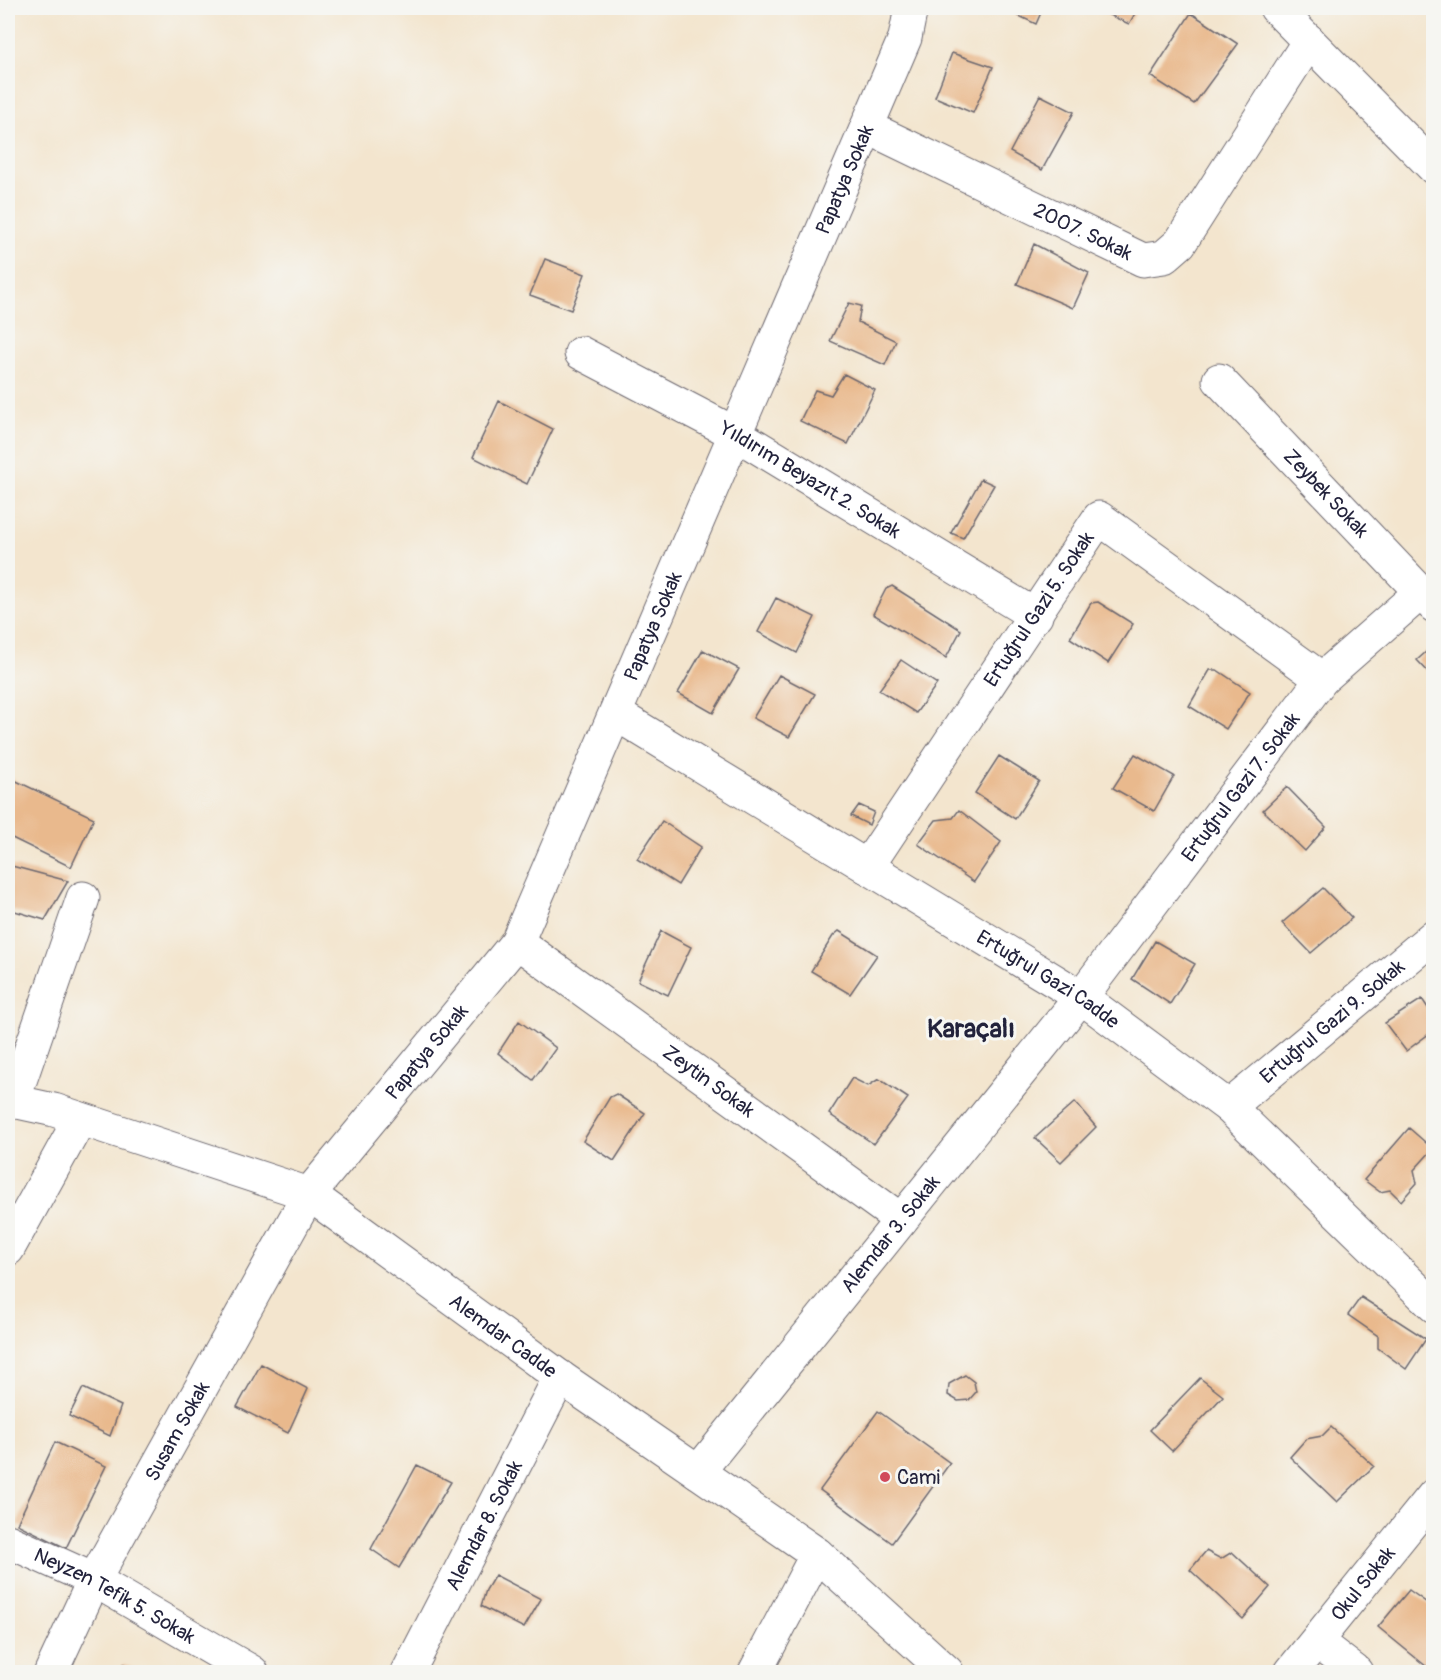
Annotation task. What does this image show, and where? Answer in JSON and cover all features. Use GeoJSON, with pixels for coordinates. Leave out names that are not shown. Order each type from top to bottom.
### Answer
{"type":"FeatureCollection","features":[{"type":"Feature","properties":{"kind":"street","name":"Papatya Sokak"},"geometry":{"type":"LineString","coordinates":[[309,1194],[518,942],[905,38],[911,8]]}},
{"type":"Feature","properties":{"kind":"street"},"geometry":{"type":"LineString","coordinates":[[1276,8],[1434,168]]}},
{"type":"Feature","properties":{"kind":"street","name":"2007. Sokak"},"geometry":{"type":"LineString","coordinates":[[867,127],[1143,260],[1164,257],[1179,243],[1309,41]]}},
{"type":"Feature","properties":{"kind":"street","name":"Yıldırım Beyazıt 2. Sokak"},"geometry":{"type":"LineString","coordinates":[[581,352],[736,435],[1036,616]]}},
{"type":"Feature","properties":{"kind":"street","name":"Zeybek Sokak"},"geometry":{"type":"LineString","coordinates":[[1219,380],[1427,600]]}},
{"type":"Feature","properties":{"kind":"street","name":"Ertuğrul Gazi 5. Sokak"},"geometry":{"type":"LineString","coordinates":[[867,867],[1099,518],[1322,679]]}},
{"type":"Feature","properties":{"kind":"street","name":"Ertuğrul Gazi 7. Sokak"},"geometry":{"type":"LineString","coordinates":[[1081,997],[1322,679],[1427,600]]}},
{"type":"Feature","properties":{"kind":"street","name":"Ertuğrul Gazi Cadde"},"geometry":{"type":"LineString","coordinates":[[616,714],[1081,997],[1229,1107],[1434,1306]]}},
{"type":"Feature","properties":{"kind":"street"},"geometry":{"type":"LineString","coordinates":[[10,1100],[82,898]]}},
{"type":"Feature","properties":{"kind":"street","name":"Ertuğrul Gazi 9. Sokak"},"geometry":{"type":"LineString","coordinates":[[1229,1107],[1434,936]]}},
{"type":"Feature","properties":{"kind":"street","name":"Zeytin Sokak"},"geometry":{"type":"LineString","coordinates":[[518,942],[902,1220]]}},
{"type":"Feature","properties":{"kind":"street","name":"Alemdar 3. Sokak"},"geometry":{"type":"LineString","coordinates":[[698,1472],[1081,997]]}},
{"type":"Feature","properties":{"kind":"street","name":"Alemdar Cadde"},"geometry":{"type":"LineString","coordinates":[[10,1100],[80,1119],[309,1194],[560,1377],[817,1554],[947,1672]]}},
{"type":"Feature","properties":{"kind":"street"},"geometry":{"type":"LineString","coordinates":[[8,1249],[80,1119]]}},
{"type":"Feature","properties":{"kind":"street","name":"Susam Sokak"},"geometry":{"type":"LineString","coordinates":[[51,1672],[94,1580],[309,1194]]}},
{"type":"Feature","properties":{"kind":"street","name":"Alemdar 8. Sokak"},"geometry":{"type":"LineString","coordinates":[[408,1672],[560,1377]]}},
{"type":"Feature","properties":{"kind":"street","name":"Okul Sokak"},"geometry":{"type":"LineString","coordinates":[[1291,1672],[1434,1496]]}},
{"type":"Feature","properties":{"kind":"street","name":"Neyzen Tefik 5. Sokak"},"geometry":{"type":"LineString","coordinates":[[8,1541],[94,1580],[252,1672]]}},
{"type":"Feature","properties":{"kind":"street"},"geometry":{"type":"LineString","coordinates":[[755,1672],[817,1554]]}},
{"type":"Feature","properties":{"kind":"street"},"geometry":{"type":"LineString","coordinates":[[1317,1642],[1356,1672]]}},
{"type":"Feature","properties":{"kind":"building"},"geometry":{"type":"Polygon","coordinates":[[[1002,8],[1043,8],[1036,24],[1002,8]]]}},
{"type":"Feature","properties":{"kind":"building"},"geometry":{"type":"Polygon","coordinates":[[[1094,8],[1138,8],[1129,24],[1094,8]]]}},
{"type":"Feature","properties":{"kind":"building"},"geometry":{"type":"Polygon","coordinates":[[[1191,13],[1238,44],[1194,104],[1150,76],[1191,13]]]}},
{"type":"Feature","properties":{"kind":"building"},"geometry":{"type":"Polygon","coordinates":[[[952,53],[993,67],[973,113],[935,97],[952,53]]]}},
{"type":"Feature","properties":{"kind":"building"},"geometry":{"type":"Polygon","coordinates":[[[1040,95],[1074,112],[1042,170],[1010,152],[1040,95]]]}},
{"type":"Feature","properties":{"kind":"building"},"geometry":{"type":"Polygon","coordinates":[[[1034,244],[1089,273],[1073,308],[1017,284],[1034,244]]]}},
{"type":"Feature","properties":{"kind":"building"},"geometry":{"type":"Polygon","coordinates":[[[545,259],[585,274],[571,310],[530,295],[545,259]]]}},
{"type":"Feature","properties":{"kind":"building"},"geometry":{"type":"Polygon","coordinates":[[[849,303],[861,306],[858,322],[896,341],[885,365],[830,341],[849,303]]]}},
{"type":"Feature","properties":{"kind":"building"},"geometry":{"type":"Polygon","coordinates":[[[844,374],[875,390],[848,444],[800,421],[815,390],[831,395],[844,374]]]}},
{"type":"Feature","properties":{"kind":"building"},"geometry":{"type":"Polygon","coordinates":[[[499,401],[553,429],[527,484],[473,457],[499,401]]]}},
{"type":"Feature","properties":{"kind":"building"},"geometry":{"type":"Polygon","coordinates":[[[981,479],[994,485],[963,538],[951,533],[981,479]]]}},
{"type":"Feature","properties":{"kind":"building"},"geometry":{"type":"Polygon","coordinates":[[[892,586],[961,630],[946,658],[873,614],[886,589],[892,586]]]}},
{"type":"Feature","properties":{"kind":"building"},"geometry":{"type":"Polygon","coordinates":[[[776,598],[815,617],[797,653],[758,632],[776,598]]]}},
{"type":"Feature","properties":{"kind":"building"},"geometry":{"type":"Polygon","coordinates":[[[1098,602],[1133,624],[1108,663],[1070,638],[1091,603],[1098,602]]]}},
{"type":"Feature","properties":{"kind":"building"},"geometry":{"type":"Polygon","coordinates":[[[1434,645],[1434,678],[1417,660],[1434,645]]]}},
{"type":"Feature","properties":{"kind":"building"},"geometry":{"type":"Polygon","coordinates":[[[703,650],[739,669],[713,713],[678,693],[703,650]]]}},
{"type":"Feature","properties":{"kind":"building"},"geometry":{"type":"Polygon","coordinates":[[[901,660],[937,684],[916,713],[879,690],[901,660]]]}},
{"type":"Feature","properties":{"kind":"building"},"geometry":{"type":"Polygon","coordinates":[[[1210,670],[1217,670],[1250,692],[1226,729],[1189,706],[1210,670]]]}},
{"type":"Feature","properties":{"kind":"building"},"geometry":{"type":"Polygon","coordinates":[[[779,675],[815,694],[789,737],[753,718],[779,675]]]}},
{"type":"Feature","properties":{"kind":"building"},"geometry":{"type":"Polygon","coordinates":[[[1135,754],[1174,776],[1154,811],[1113,788],[1135,754]]]}},
{"type":"Feature","properties":{"kind":"building"},"geometry":{"type":"Polygon","coordinates":[[[999,756],[1039,781],[1015,819],[975,793],[999,756]]]}},
{"type":"Feature","properties":{"kind":"building"},"geometry":{"type":"Polygon","coordinates":[[[8,777],[94,818],[71,867],[8,836],[8,777]]]}},
{"type":"Feature","properties":{"kind":"building"},"geometry":{"type":"Polygon","coordinates":[[[1287,787],[1326,827],[1305,851],[1263,810],[1287,787]]]}},
{"type":"Feature","properties":{"kind":"building"},"geometry":{"type":"Polygon","coordinates":[[[859,805],[874,812],[869,825],[851,816],[859,805]]]}},
{"type":"Feature","properties":{"kind":"building"},"geometry":{"type":"Polygon","coordinates":[[[959,810],[1001,842],[974,882],[918,844],[936,820],[953,818],[959,810]]]}},
{"type":"Feature","properties":{"kind":"building"},"geometry":{"type":"Polygon","coordinates":[[[662,821],[701,847],[678,885],[637,859],[662,821]]]}},
{"type":"Feature","properties":{"kind":"building"},"geometry":{"type":"Polygon","coordinates":[[[8,865],[68,881],[45,920],[8,909],[8,865]]]}},
{"type":"Feature","properties":{"kind":"building"},"geometry":{"type":"Polygon","coordinates":[[[1323,888],[1352,918],[1311,953],[1282,923],[1323,888]]]}},
{"type":"Feature","properties":{"kind":"building"},"geometry":{"type":"Polygon","coordinates":[[[661,931],[691,947],[668,995],[638,981],[661,931]]]}},
{"type":"Feature","properties":{"kind":"building"},"geometry":{"type":"Polygon","coordinates":[[[839,931],[877,955],[850,994],[811,971],[833,936],[839,931]]]}},
{"type":"Feature","properties":{"kind":"building"},"geometry":{"type":"Polygon","coordinates":[[[1155,941],[1195,964],[1170,1004],[1132,979],[1155,941]]]}},
{"type":"Feature","properties":{"kind":"building"},"geometry":{"type":"Polygon","coordinates":[[[1422,999],[1434,1017],[1434,1030],[1406,1051],[1385,1023],[1422,999]]]}},
{"type":"Feature","properties":{"kind":"building"},"geometry":{"type":"Polygon","coordinates":[[[519,1021],[556,1048],[533,1080],[498,1053],[519,1021]]]}},
{"type":"Feature","properties":{"kind":"building"},"geometry":{"type":"Polygon","coordinates":[[[852,1078],[868,1086],[879,1079],[908,1098],[874,1144],[829,1114],[852,1078]]]}},
{"type":"Feature","properties":{"kind":"building"},"geometry":{"type":"Polygon","coordinates":[[[616,1094],[645,1113],[614,1161],[583,1141],[610,1097],[616,1094]]]}},
{"type":"Feature","properties":{"kind":"building"},"geometry":{"type":"Polygon","coordinates":[[[1075,1102],[1096,1127],[1061,1162],[1035,1138],[1075,1102]]]}},
{"type":"Feature","properties":{"kind":"building"},"geometry":{"type":"Polygon","coordinates":[[[1409,1128],[1433,1149],[1414,1170],[1417,1183],[1401,1201],[1390,1190],[1380,1192],[1364,1180],[1409,1128]]]}},
{"type":"Feature","properties":{"kind":"building"},"geometry":{"type":"Polygon","coordinates":[[[1361,1297],[1426,1339],[1406,1369],[1378,1348],[1378,1336],[1348,1315],[1361,1297]]]}},
{"type":"Feature","properties":{"kind":"building"},"geometry":{"type":"Polygon","coordinates":[[[261,1364],[308,1389],[288,1433],[237,1407],[261,1364]]]}},
{"type":"Feature","properties":{"kind":"building"},"geometry":{"type":"Polygon","coordinates":[[[965,1375],[974,1382],[976,1392],[969,1400],[958,1401],[948,1395],[949,1384],[965,1375]]]}},
{"type":"Feature","properties":{"kind":"building"},"geometry":{"type":"Polygon","coordinates":[[[1200,1378],[1223,1396],[1172,1451],[1150,1430],[1200,1378]]]}},
{"type":"Feature","properties":{"kind":"building"},"geometry":{"type":"Polygon","coordinates":[[[83,1388],[121,1406],[110,1436],[69,1416],[83,1388]]]}},
{"type":"Feature","properties":{"kind":"building","name":"Cami"},"geometry":{"type":"Polygon","coordinates":[[[878,1411],[950,1463],[892,1543],[820,1490],[878,1411]]]}},
{"type":"Feature","properties":{"kind":"building"},"geometry":{"type":"Polygon","coordinates":[[[1331,1427],[1374,1466],[1337,1502],[1290,1457],[1306,1439],[1322,1436],[1331,1427]]]}},
{"type":"Feature","properties":{"kind":"building"},"geometry":{"type":"Polygon","coordinates":[[[55,1442],[106,1466],[66,1548],[17,1524],[55,1442]]]}},
{"type":"Feature","properties":{"kind":"building"},"geometry":{"type":"Polygon","coordinates":[[[417,1465],[451,1482],[399,1568],[371,1549],[417,1465]]]}},
{"type":"Feature","properties":{"kind":"building"},"geometry":{"type":"Polygon","coordinates":[[[1206,1551],[1221,1559],[1232,1552],[1270,1587],[1243,1619],[1190,1570],[1206,1551]]]}},
{"type":"Feature","properties":{"kind":"building"},"geometry":{"type":"Polygon","coordinates":[[[495,1575],[541,1599],[524,1628],[481,1606],[486,1590],[495,1575]]]}},
{"type":"Feature","properties":{"kind":"building"},"geometry":{"type":"Polygon","coordinates":[[[1409,1590],[1434,1608],[1434,1659],[1427,1667],[1378,1627],[1409,1590]]]}},
{"type":"Feature","properties":{"kind":"building"},"geometry":{"type":"Polygon","coordinates":[[[124,1664],[141,1672],[119,1672],[124,1664]]]}},
{"type":"Feature","properties":{"kind":"place","name":"Cami"},"geometry":{"type":"Point","coordinates":[885,1477]}},
{"type":"Feature","properties":{"kind":"district","name":"Karaçalı"},"geometry":{"type":"Point","coordinates":[971,1028]}}]}
